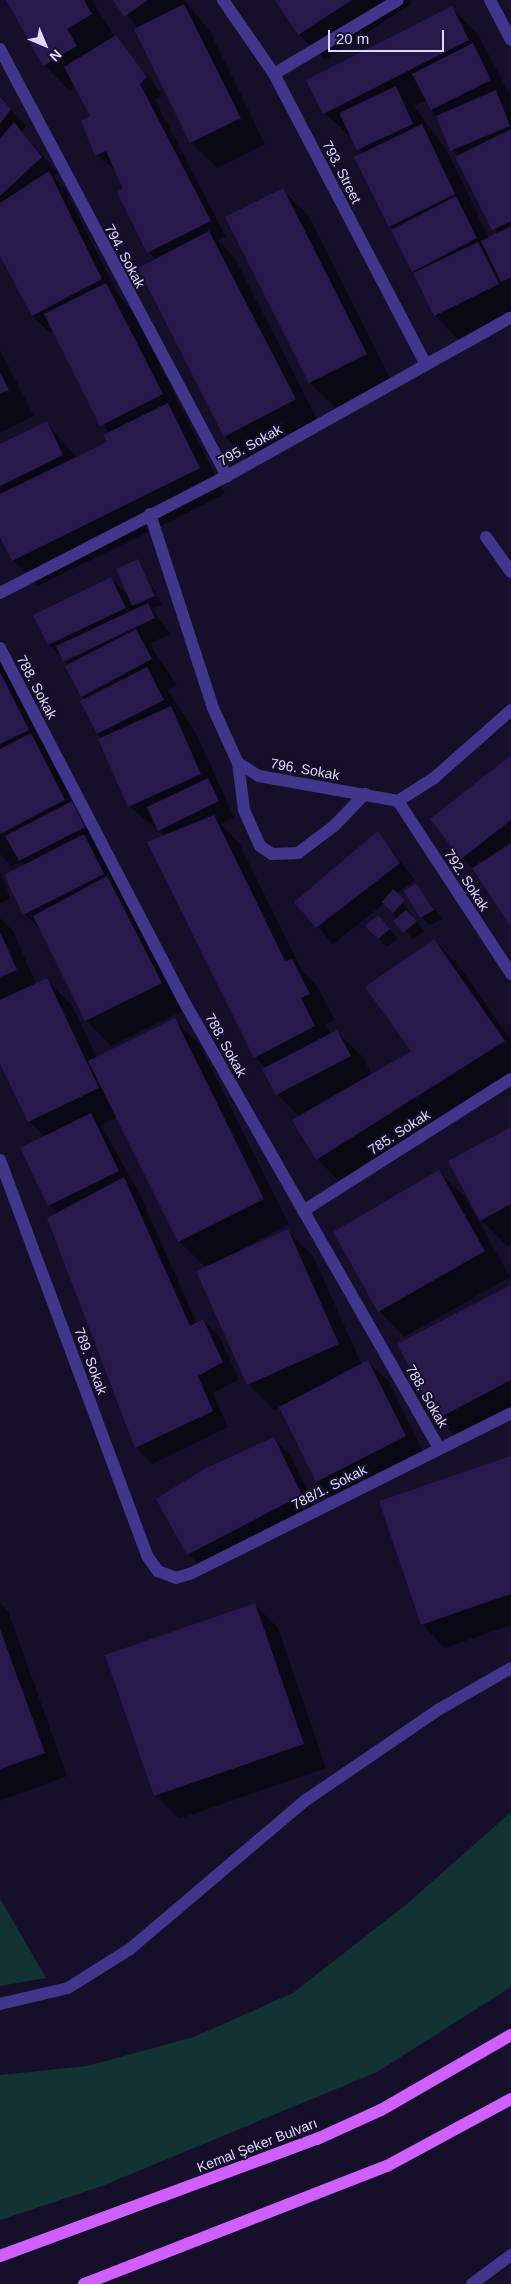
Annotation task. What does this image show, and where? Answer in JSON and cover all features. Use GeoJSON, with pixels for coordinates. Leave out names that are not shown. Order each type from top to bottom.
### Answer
{"type":"FeatureCollection","features":[{"type":"Feature","properties":{"kind":"main road","name":"Kemal Şeker Bulvarı"},"geometry":{"type":"LineString","coordinates":[[0,2256],[317,2139],[389,2105],[511,2035]]}},
{"type":"Feature","properties":{"kind":"main road"},"geometry":{"type":"LineString","coordinates":[[84,2284],[387,2166],[511,2099]]}},
{"type":"Feature","properties":{"kind":"street","name":"793. Street"},"geometry":{"type":"LineString","coordinates":[[224,0],[274,74],[425,363]]}},
{"type":"Feature","properties":{"kind":"street"},"geometry":{"type":"LineString","coordinates":[[274,74],[398,0]]}},
{"type":"Feature","properties":{"kind":"street"},"geometry":{"type":"LineString","coordinates":[[490,0],[511,40]]}},
{"type":"Feature","properties":{"kind":"street","name":"794. Sokak"},"geometry":{"type":"LineString","coordinates":[[0,49],[228,476]]}},
{"type":"Feature","properties":{"kind":"street","name":"795. Sokak"},"geometry":{"type":"LineString","coordinates":[[0,593],[150,514],[228,476],[425,363],[511,318]]}},
{"type":"Feature","properties":{"kind":"street"},"geometry":{"type":"LineString","coordinates":[[150,514],[213,708],[238,764],[244,810],[260,846],[272,854],[298,853],[334,826],[365,794]]}},
{"type":"Feature","properties":{"kind":"street"},"geometry":{"type":"LineString","coordinates":[[486,537],[511,572]]}},
{"type":"Feature","properties":{"kind":"street","name":"788. Sokak"},"geometry":{"type":"LineString","coordinates":[[0,648],[182,998],[439,1448]]}},
{"type":"Feature","properties":{"kind":"street"},"geometry":{"type":"LineString","coordinates":[[398,801],[434,778],[511,710]]}},
{"type":"Feature","properties":{"kind":"street","name":"796. Sokak"},"geometry":{"type":"LineString","coordinates":[[238,764],[275,780],[398,801]]}},
{"type":"Feature","properties":{"kind":"street","name":"792. Sokak"},"geometry":{"type":"LineString","coordinates":[[398,801],[511,974]]}},
{"type":"Feature","properties":{"kind":"street","name":"785. Sokak"},"geometry":{"type":"LineString","coordinates":[[303,1212],[511,1079]]}},
{"type":"Feature","properties":{"kind":"street","name":"789. Sokak"},"geometry":{"type":"LineString","coordinates":[[0,1160],[147,1556],[158,1571]]}},
{"type":"Feature","properties":{"kind":"street","name":"788/1. Sokak"},"geometry":{"type":"LineString","coordinates":[[158,1571],[176,1578],[192,1573],[511,1413]]}},
{"type":"Feature","properties":{"kind":"street"},"geometry":{"type":"LineString","coordinates":[[0,2004],[68,1988],[130,1949],[306,1800],[438,1710],[511,1668]]}},
{"type":"Feature","properties":{"kind":"street"},"geometry":{"type":"LineString","coordinates":[[472,2284],[511,2255]]}},
{"type":"Feature","properties":{"kind":"green space"},"geometry":{"type":"Polygon","coordinates":[[[511,1812],[511,1987],[377,2072],[102,2186],[0,2220],[0,2075],[87,2066],[194,2037],[293,1993],[408,1903],[511,1812]]]}},
{"type":"Feature","properties":{"kind":"green space"},"geometry":{"type":"Polygon","coordinates":[[[1,1900],[46,1978],[0,1986],[1,1900]]]}},
{"type":"Feature","properties":{"kind":"building"},"geometry":{"type":"Polygon","coordinates":[[[6,0],[84,0],[92,14],[67,29],[77,46],[43,66],[6,0]]]}},
{"type":"Feature","properties":{"kind":"building"},"geometry":{"type":"Polygon","coordinates":[[[113,0],[148,0],[124,17],[113,0]]]}},
{"type":"Feature","properties":{"kind":"building"},"geometry":{"type":"Polygon","coordinates":[[[275,0],[352,0],[298,35],[275,0]]]}},
{"type":"Feature","properties":{"kind":"building"},"geometry":{"type":"Polygon","coordinates":[[[184,4],[241,118],[190,143],[134,29],[184,4]]]}},
{"type":"Feature","properties":{"kind":"building"},"geometry":{"type":"Polygon","coordinates":[[[452,6],[469,40],[323,114],[306,80],[452,6]]]}},
{"type":"Feature","properties":{"kind":"building"},"geometry":{"type":"Polygon","coordinates":[[[116,35],[147,77],[140,84],[211,221],[147,253],[117,192],[123,189],[106,151],[95,156],[81,121],[90,116],[64,67],[116,35]]]}},
{"type":"Feature","properties":{"kind":"building"},"geometry":{"type":"Polygon","coordinates":[[[473,43],[491,80],[431,110],[412,74],[473,43]]]}},
{"type":"Feature","properties":{"kind":"building"},"geometry":{"type":"Polygon","coordinates":[[[396,86],[413,124],[357,150],[339,113],[396,86]]]}},
{"type":"Feature","properties":{"kind":"building"},"geometry":{"type":"Polygon","coordinates":[[[496,90],[510,126],[450,151],[436,116],[496,90]]]}},
{"type":"Feature","properties":{"kind":"building"},"geometry":{"type":"Polygon","coordinates":[[[0,97],[11,109],[0,124],[0,97]]]}},
{"type":"Feature","properties":{"kind":"building"},"geometry":{"type":"Polygon","coordinates":[[[14,122],[42,157],[0,196],[0,139],[14,122]]]}},
{"type":"Feature","properties":{"kind":"building"},"geometry":{"type":"Polygon","coordinates":[[[422,124],[455,194],[389,227],[354,157],[422,124]]]}},
{"type":"Feature","properties":{"kind":"building"},"geometry":{"type":"Polygon","coordinates":[[[511,129],[511,221],[492,230],[455,157],[511,129]]]}},
{"type":"Feature","properties":{"kind":"building"},"geometry":{"type":"Polygon","coordinates":[[[49,171],[102,279],[32,316],[0,256],[0,203],[49,171]]]}},
{"type":"Feature","properties":{"kind":"building"},"geometry":{"type":"Polygon","coordinates":[[[283,188],[367,354],[309,383],[225,217],[283,188]]]}},
{"type":"Feature","properties":{"kind":"building"},"geometry":{"type":"Polygon","coordinates":[[[456,196],[477,238],[412,272],[391,230],[456,196]]]}},
{"type":"Feature","properties":{"kind":"building"},"geometry":{"type":"Polygon","coordinates":[[[511,226],[511,277],[501,282],[481,241],[511,226]]]}},
{"type":"Feature","properties":{"kind":"building"},"geometry":{"type":"Polygon","coordinates":[[[209,231],[296,399],[224,437],[138,268],[209,231]]]}},
{"type":"Feature","properties":{"kind":"building"},"geometry":{"type":"Polygon","coordinates":[[[478,242],[499,284],[434,316],[413,273],[478,242]]]}},
{"type":"Feature","properties":{"kind":"building"},"geometry":{"type":"Polygon","coordinates":[[[106,283],[163,394],[100,426],[44,314],[106,283]]]}},
{"type":"Feature","properties":{"kind":"building"},"geometry":{"type":"Polygon","coordinates":[[[0,372],[9,390],[0,394],[0,372]]]}},
{"type":"Feature","properties":{"kind":"building"},"geometry":{"type":"Polygon","coordinates":[[[168,403],[200,468],[12,561],[0,537],[0,494],[107,442],[103,435],[168,403]]]}},
{"type":"Feature","properties":{"kind":"building"},"geometry":{"type":"Polygon","coordinates":[[[47,421],[63,455],[0,486],[0,444],[47,421]]]}},
{"type":"Feature","properties":{"kind":"building"},"geometry":{"type":"Polygon","coordinates":[[[138,559],[155,596],[132,606],[116,569],[138,559]]]}},
{"type":"Feature","properties":{"kind":"building"},"geometry":{"type":"Polygon","coordinates":[[[111,577],[126,608],[48,645],[33,615],[111,577]]]}},
{"type":"Feature","properties":{"kind":"building"},"geometry":{"type":"Polygon","coordinates":[[[148,603],[155,618],[63,662],[56,646],[148,603]]]}},
{"type":"Feature","properties":{"kind":"building"},"geometry":{"type":"Polygon","coordinates":[[[136,629],[152,659],[81,697],[65,666],[136,629]]]}},
{"type":"Feature","properties":{"kind":"building"},"geometry":{"type":"Polygon","coordinates":[[[147,667],[164,700],[97,734],[80,701],[147,667]]]}},
{"type":"Feature","properties":{"kind":"building"},"geometry":{"type":"Polygon","coordinates":[[[0,672],[29,730],[0,744],[0,672]]]}},
{"type":"Feature","properties":{"kind":"building"},"geometry":{"type":"Polygon","coordinates":[[[171,706],[201,774],[128,807],[98,739],[171,706]]]}},
{"type":"Feature","properties":{"kind":"building"},"geometry":{"type":"Polygon","coordinates":[[[31,733],[65,800],[0,834],[0,749],[31,733]]]}},
{"type":"Feature","properties":{"kind":"building"},"geometry":{"type":"Polygon","coordinates":[[[511,755],[511,820],[461,859],[430,819],[511,755]]]}},
{"type":"Feature","properties":{"kind":"building"},"geometry":{"type":"Polygon","coordinates":[[[208,778],[219,801],[158,831],[147,807],[208,778]]]}},
{"type":"Feature","properties":{"kind":"building"},"geometry":{"type":"Polygon","coordinates":[[[72,801],[85,827],[19,861],[5,836],[72,801]]]}},
{"type":"Feature","properties":{"kind":"building"},"geometry":{"type":"Polygon","coordinates":[[[214,815],[285,961],[292,959],[310,994],[301,998],[315,1026],[254,1058],[147,842],[214,815]]]}},
{"type":"Feature","properties":{"kind":"building"},"geometry":{"type":"Polygon","coordinates":[[[378,831],[400,863],[316,928],[294,902],[378,831]]]}},
{"type":"Feature","properties":{"kind":"building"},"geometry":{"type":"Polygon","coordinates":[[[84,834],[104,874],[23,915],[4,875],[84,834]]]}},
{"type":"Feature","properties":{"kind":"building"},"geometry":{"type":"Polygon","coordinates":[[[511,843],[511,927],[472,868],[511,843]]]}},
{"type":"Feature","properties":{"kind":"building"},"geometry":{"type":"Polygon","coordinates":[[[107,876],[162,983],[85,1021],[33,916],[107,876]]]}},
{"type":"Feature","properties":{"kind":"building"},"geometry":{"type":"Polygon","coordinates":[[[416,883],[434,910],[420,918],[404,891],[416,883]]]}},
{"type":"Feature","properties":{"kind":"building"},"geometry":{"type":"Polygon","coordinates":[[[393,889],[405,900],[393,913],[382,902],[393,889]]]}},
{"type":"Feature","properties":{"kind":"building"},"geometry":{"type":"Polygon","coordinates":[[[406,910],[417,921],[403,933],[393,921],[406,910]]]}},
{"type":"Feature","properties":{"kind":"building"},"geometry":{"type":"Polygon","coordinates":[[[378,915],[390,929],[378,939],[365,926],[378,915]]]}},
{"type":"Feature","properties":{"kind":"building"},"geometry":{"type":"Polygon","coordinates":[[[0,932],[17,970],[0,977],[0,932]]]}},
{"type":"Feature","properties":{"kind":"building"},"geometry":{"type":"Polygon","coordinates":[[[434,939],[505,1041],[316,1160],[292,1120],[411,1051],[365,987],[434,939]]]}},
{"type":"Feature","properties":{"kind":"building"},"geometry":{"type":"Polygon","coordinates":[[[47,978],[99,1088],[28,1122],[0,1064],[0,1000],[47,978]]]}},
{"type":"Feature","properties":{"kind":"building"},"geometry":{"type":"Polygon","coordinates":[[[175,1018],[264,1199],[178,1242],[88,1061],[175,1018]]]}},
{"type":"Feature","properties":{"kind":"building"},"geometry":{"type":"Polygon","coordinates":[[[337,1030],[351,1056],[276,1095],[262,1069],[337,1030]]]}},
{"type":"Feature","properties":{"kind":"building"},"geometry":{"type":"Polygon","coordinates":[[[91,1113],[119,1171],[48,1206],[20,1148],[91,1113]]]}},
{"type":"Feature","properties":{"kind":"building"},"geometry":{"type":"Polygon","coordinates":[[[511,1127],[511,1204],[480,1221],[448,1161],[511,1127]]]}},
{"type":"Feature","properties":{"kind":"building"},"geometry":{"type":"Polygon","coordinates":[[[439,1170],[485,1251],[378,1312],[333,1232],[439,1170]]]}},
{"type":"Feature","properties":{"kind":"building"},"geometry":{"type":"Polygon","coordinates":[[[124,1177],[190,1326],[203,1319],[223,1362],[198,1376],[213,1411],[135,1448],[47,1218],[124,1177]]]}},
{"type":"Feature","properties":{"kind":"building"},"geometry":{"type":"Polygon","coordinates":[[[288,1229],[339,1344],[247,1385],[196,1271],[288,1229]]]}},
{"type":"Feature","properties":{"kind":"building"},"geometry":{"type":"Polygon","coordinates":[[[511,1285],[511,1380],[437,1419],[397,1344],[511,1285]]]}},
{"type":"Feature","properties":{"kind":"building"},"geometry":{"type":"Polygon","coordinates":[[[368,1360],[406,1436],[316,1482],[279,1407],[368,1360]]]}},
{"type":"Feature","properties":{"kind":"building"},"geometry":{"type":"Polygon","coordinates":[[[274,1437],[302,1495],[187,1555],[156,1499],[204,1469],[274,1437]]]}},
{"type":"Feature","properties":{"kind":"building"},"geometry":{"type":"Polygon","coordinates":[[[511,1456],[511,1594],[421,1625],[379,1501],[511,1456]]]}},
{"type":"Feature","properties":{"kind":"building"},"geometry":{"type":"Polygon","coordinates":[[[255,1603],[304,1744],[154,1796],[105,1655],[255,1603]]]}},
{"type":"Feature","properties":{"kind":"building"},"geometry":{"type":"Polygon","coordinates":[[[0,1629],[45,1753],[0,1769],[0,1629]]]}}]}
